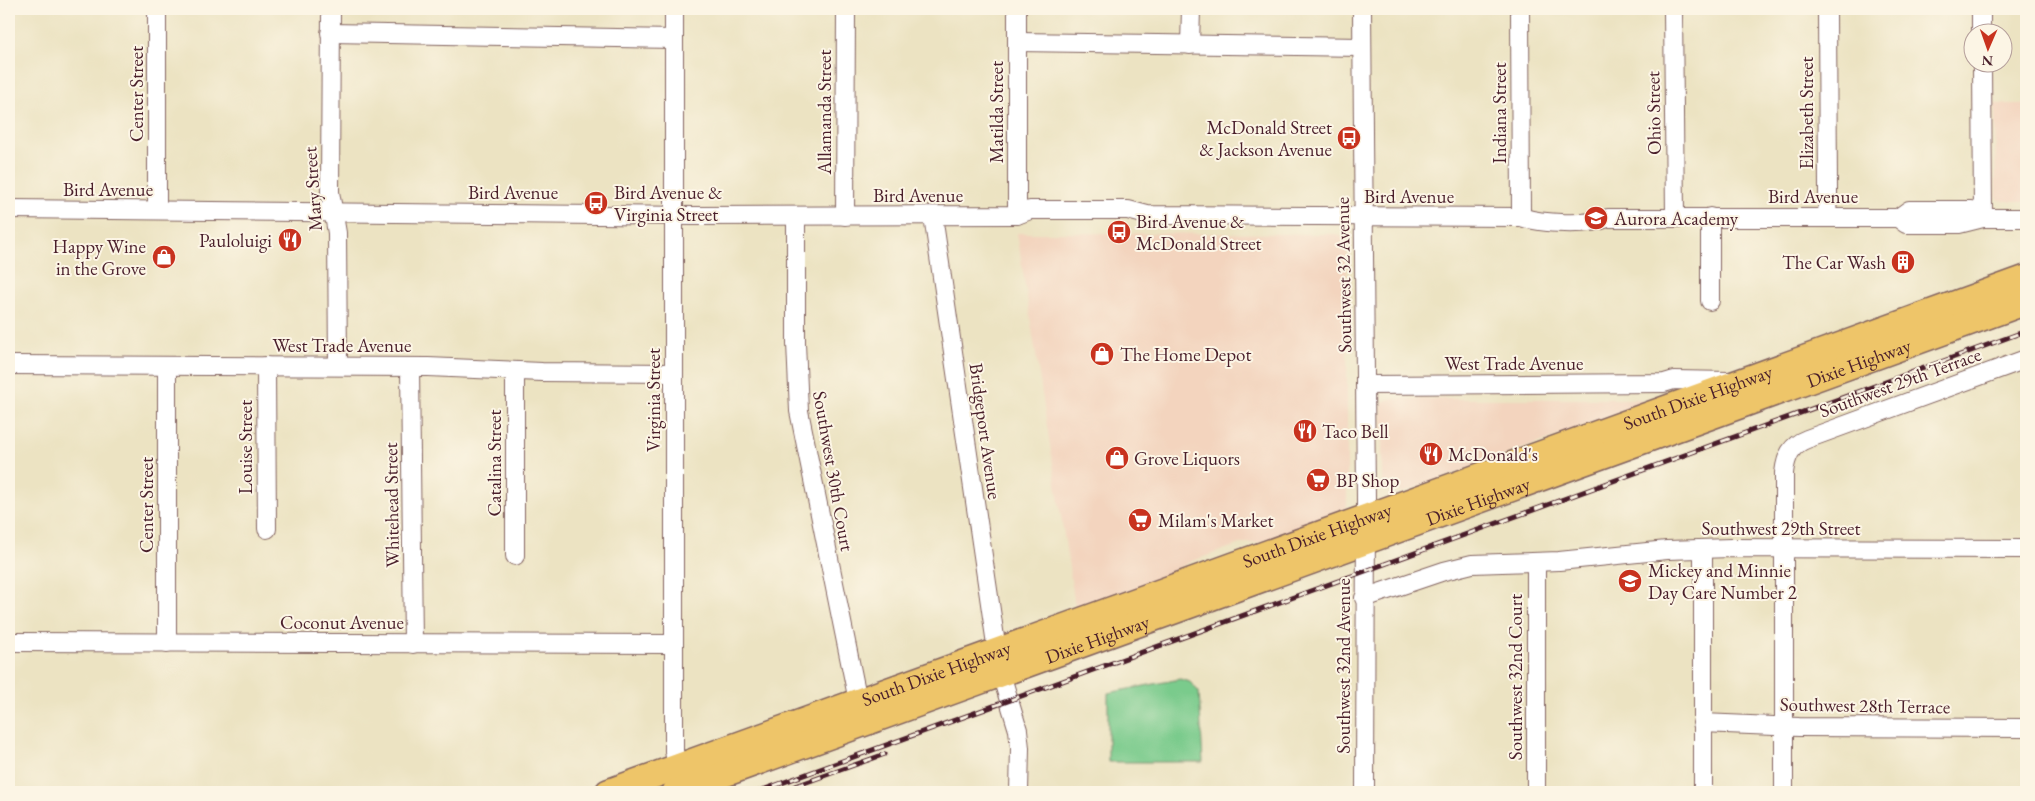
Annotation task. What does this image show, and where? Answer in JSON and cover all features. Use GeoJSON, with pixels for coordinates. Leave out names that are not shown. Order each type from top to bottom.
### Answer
{"type":"FeatureCollection","features":[{"type":"Feature","properties":{"kind":"highway","name":"South Dixie Highway"},"geometry":{"type":"LineString","coordinates":[[1366,529],[1676,405],[2026,278]]}},
{"type":"Feature","properties":{"kind":"highway","name":"Dixie Highway"},"geometry":{"type":"LineString","coordinates":[[678,783],[999,662],[1366,529],[2026,302]]}},
{"type":"Feature","properties":{"kind":"highway","name":"South Dixie Highway"},"geometry":{"type":"LineString","coordinates":[[608,792],[678,783],[858,701],[999,662]]}},
{"type":"Feature","properties":{"kind":"street","name":"Center Street"},"geometry":{"type":"LineString","coordinates":[[157,9],[157,210]]}},
{"type":"Feature","properties":{"kind":"street","name":"Mary Street"},"geometry":{"type":"LineString","coordinates":[[330,9],[330,192],[337,233],[338,366]]}},
{"type":"Feature","properties":{"kind":"street","name":"Virginia Street"},"geometry":{"type":"LineString","coordinates":[[674,9],[674,751],[678,783]]}},
{"type":"Feature","properties":{"kind":"street","name":"Allamanda Street"},"geometry":{"type":"LineString","coordinates":[[845,216],[846,9]]}},
{"type":"Feature","properties":{"kind":"street","name":"Matilda Street"},"geometry":{"type":"LineString","coordinates":[[1017,9],[1017,215]]}},
{"type":"Feature","properties":{"kind":"street"},"geometry":{"type":"LineString","coordinates":[[1190,45],[1191,9]]}},
{"type":"Feature","properties":{"kind":"street","name":"Southwest 32 Avenue"},"geometry":{"type":"LineString","coordinates":[[1362,9],[1366,529]]}},
{"type":"Feature","properties":{"kind":"street","name":"Indiana Street"},"geometry":{"type":"LineString","coordinates":[[1520,9],[1521,217]]}},
{"type":"Feature","properties":{"kind":"street","name":"Ohio Street"},"geometry":{"type":"LineString","coordinates":[[1673,9],[1675,217]]}},
{"type":"Feature","properties":{"kind":"street","name":"Elizabeth Street"},"geometry":{"type":"LineString","coordinates":[[1827,9],[1827,217]]}},
{"type":"Feature","properties":{"kind":"street"},"geometry":{"type":"LineString","coordinates":[[1981,9],[1981,22]]}},
{"type":"Feature","properties":{"kind":"street"},"geometry":{"type":"LineString","coordinates":[[330,33],[674,39]]}},
{"type":"Feature","properties":{"kind":"street"},"geometry":{"type":"LineString","coordinates":[[1017,42],[1362,47]]}},
{"type":"Feature","properties":{"kind":"street"},"geometry":{"type":"LineString","coordinates":[[1982,72],[1983,218]]}},
{"type":"Feature","properties":{"kind":"street","name":"Bird Avenue"},"geometry":{"type":"LineString","coordinates":[[9,209],[796,216],[1017,215],[1028,221],[1129,221],[1147,216],[1521,217],[1536,222],[1598,222],[1608,218],[1827,217],[1898,218],[1906,224],[1964,224],[1983,218],[2026,218]]}},
{"type":"Feature","properties":{"kind":"street","name":"Southwest 30th Court"},"geometry":{"type":"LineString","coordinates":[[796,216],[796,343],[799,411],[858,701]]}},
{"type":"Feature","properties":{"kind":"street","name":"Bridgeport Avenue"},"geometry":{"type":"LineString","coordinates":[[933,216],[999,662],[1018,730],[1020,748],[1019,792]]}},
{"type":"Feature","properties":{"kind":"street"},"geometry":{"type":"LineString","coordinates":[[1710,217],[1710,301]]}},
{"type":"Feature","properties":{"kind":"street","name":"Southwest 29th Terrace"},"geometry":{"type":"LineString","coordinates":[[1784,547],[1784,473],[1790,450],[1800,442],[2026,359]]}},
{"type":"Feature","properties":{"kind":"street","name":"West Trade Avenue"},"geometry":{"type":"LineString","coordinates":[[9,365],[338,366],[674,373]]}},
{"type":"Feature","properties":{"kind":"street","name":"Center Street"},"geometry":{"type":"LineString","coordinates":[[167,366],[167,644]]}},
{"type":"Feature","properties":{"kind":"street","name":"Louise Street"},"geometry":{"type":"LineString","coordinates":[[266,366],[266,529]]}},
{"type":"Feature","properties":{"kind":"street","name":"Whitehead Street"},"geometry":{"type":"LineString","coordinates":[[410,367],[413,644]]}},
{"type":"Feature","properties":{"kind":"street","name":"Catalina Street"},"geometry":{"type":"LineString","coordinates":[[515,556],[516,371]]}},
{"type":"Feature","properties":{"kind":"street","name":"West Trade Avenue"},"geometry":{"type":"LineString","coordinates":[[1365,385],[1664,383],[1674,380],[1739,382]]}},
{"type":"Feature","properties":{"kind":"street"},"geometry":{"type":"LineString","coordinates":[[1664,383],[1673,393],[1676,405]]}},
{"type":"Feature","properties":{"kind":"street","name":"Southwest 32nd Avenue"},"geometry":{"type":"LineString","coordinates":[[1364,792],[1366,529]]}},
{"type":"Feature","properties":{"kind":"street"},"geometry":{"type":"LineString","coordinates":[[1784,547],[1784,792]]}},
{"type":"Feature","properties":{"kind":"street","name":"Southwest 29th Street"},"geometry":{"type":"LineString","coordinates":[[1536,562],[1703,549],[1784,547],[2026,549]]}},
{"type":"Feature","properties":{"kind":"street"},"geometry":{"type":"LineString","coordinates":[[1702,792],[1703,549]]}},
{"type":"Feature","properties":{"kind":"street"},"geometry":{"type":"LineString","coordinates":[[1364,598],[1460,566],[1536,562]]}},
{"type":"Feature","properties":{"kind":"street","name":"Southwest 32nd Court"},"geometry":{"type":"LineString","coordinates":[[1536,562],[1536,792]]}},
{"type":"Feature","properties":{"kind":"street","name":"Coconut Avenue"},"geometry":{"type":"LineString","coordinates":[[9,642],[167,644],[674,644]]}},
{"type":"Feature","properties":{"kind":"street","name":"Southwest 28th Terrace"},"geometry":{"type":"LineString","coordinates":[[1702,723],[1784,726],[2026,728]]}},
{"type":"Feature","properties":{"kind":"shaded area"},"geometry":{"type":"Polygon","coordinates":[[[1995,104],[2026,104],[2026,201],[1999,200],[1996,194],[1995,104]]]}},
{"type":"Feature","properties":{"kind":"shaded area"},"geometry":{"type":"Polygon","coordinates":[[[1017,233],[1335,234],[1341,236],[1347,246],[1347,506],[1342,513],[1260,543],[1243,543],[1192,561],[1147,586],[1076,612],[1017,233]]]}},
{"type":"Feature","properties":{"kind":"shaded area"},"geometry":{"type":"Polygon","coordinates":[[[1389,399],[1640,399],[1642,405],[1402,493],[1384,484],[1382,478],[1382,406],[1383,402],[1389,399]]]}},
{"type":"Feature","properties":{"kind":"green space"},"geometry":{"type":"Polygon","coordinates":[[[1180,679],[1190,682],[1199,692],[1203,762],[1108,762],[1108,693],[1180,679]]]}},
{"type":"Feature","properties":{"kind":"railway"},"geometry":{"type":"LineString","coordinates":[[757,792],[2026,331]]}},
{"type":"Feature","properties":{"kind":"railway"},"geometry":{"type":"LineString","coordinates":[[779,792],[885,754]]}},
{"type":"Feature","properties":{"kind":"place","name":"McDonald Street & Jackson Avenue"},"geometry":{"type":"Point","coordinates":[1349,138]}},
{"type":"Feature","properties":{"kind":"place","name":"Bird Avenue & Virginia Street"},"geometry":{"type":"Point","coordinates":[596,203]}},
{"type":"Feature","properties":{"kind":"place","name":"Aurora Academy"},"geometry":{"type":"Point","coordinates":[1596,218]}},
{"type":"Feature","properties":{"kind":"place","name":"Bird Avenue & McDonald Street"},"geometry":{"type":"Point","coordinates":[1119,232]}},
{"type":"Feature","properties":{"kind":"place","name":"Pauloluigi"},"geometry":{"type":"Point","coordinates":[290,240]}},
{"type":"Feature","properties":{"kind":"place","name":"Happy Wine in the Grove"},"geometry":{"type":"Point","coordinates":[164,257]}},
{"type":"Feature","properties":{"kind":"place","name":"The Car Wash"},"geometry":{"type":"Point","coordinates":[1903,262]}},
{"type":"Feature","properties":{"kind":"place","name":"The Home Depot"},"geometry":{"type":"Point","coordinates":[1102,354]}},
{"type":"Feature","properties":{"kind":"place","name":"Taco Bell"},"geometry":{"type":"Point","coordinates":[1305,431]}},
{"type":"Feature","properties":{"kind":"place","name":"McDonald's"},"geometry":{"type":"Point","coordinates":[1431,454]}},
{"type":"Feature","properties":{"kind":"place","name":"Grove Liquors"},"geometry":{"type":"Point","coordinates":[1117,458]}},
{"type":"Feature","properties":{"kind":"place","name":"BP Shop"},"geometry":{"type":"Point","coordinates":[1318,480]}},
{"type":"Feature","properties":{"kind":"place","name":"Milam's Market"},"geometry":{"type":"Point","coordinates":[1140,520]}},
{"type":"Feature","properties":{"kind":"place","name":"Mickey and Minnie Day Care Number 2"},"geometry":{"type":"Point","coordinates":[1630,581]}}]}
